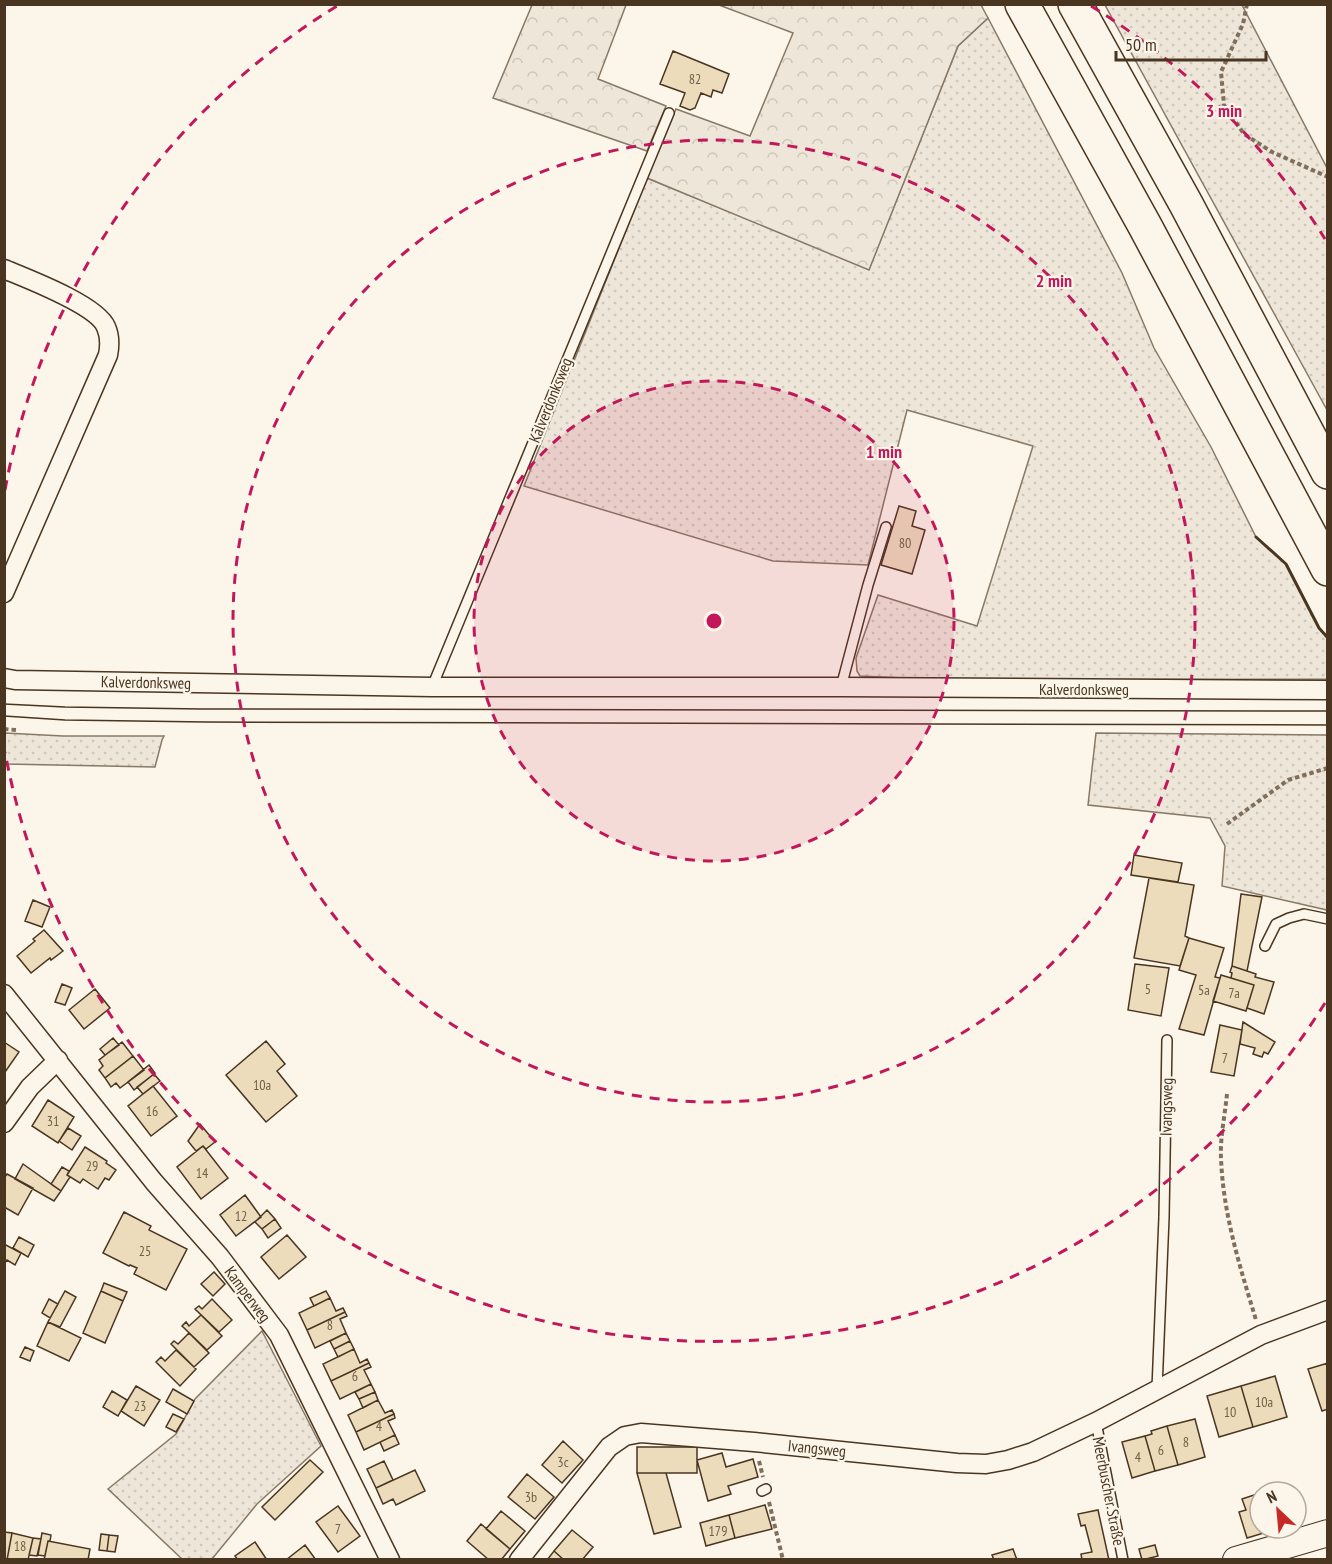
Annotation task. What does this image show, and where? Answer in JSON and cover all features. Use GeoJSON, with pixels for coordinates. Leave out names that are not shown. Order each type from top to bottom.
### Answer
{"type":"FeatureCollection","features":[{"type":"Feature","properties":{"kind":"highway"},"geometry":{"type":"LineString","coordinates":[[1022,4],[1145,226],[1328,569]]}},
{"type":"Feature","properties":{"kind":"highway"},"geometry":{"type":"LineString","coordinates":[[1076,4],[1192,214],[1328,472]]}},
{"type":"Feature","properties":{"kind":"main road"},"geometry":{"type":"LineString","coordinates":[[1236,1560],[1328,1533]]}},
{"type":"Feature","properties":{"kind":"street"},"geometry":{"type":"LineString","coordinates":[[4,269],[85,305],[106,325],[110,340],[108,355],[4,593]]}},
{"type":"Feature","properties":{"kind":"street","name":"Kalverdonksweg"},"geometry":{"type":"LineString","coordinates":[[4,678],[432,687],[1328,690]]}},
{"type":"Feature","properties":{"kind":"street","name":"Kamperweg"},"geometry":{"type":"LineString","coordinates":[[4,994],[153,1182],[220,1257],[279,1335],[390,1560]]}},
{"type":"Feature","properties":{"kind":"street"},"geometry":{"type":"LineString","coordinates":[[4,1124],[30,1088],[58,1060]]}},
{"type":"Feature","properties":{"kind":"street","name":"Ivangsweg"},"geometry":{"type":"LineString","coordinates":[[519,1560],[609,1447],[625,1436],[641,1433],[986,1464],[1033,1452],[1096,1422],[1261,1335],[1328,1310]]}},
{"type":"Feature","properties":{"kind":"lane","name":"Kalverdonksweg"},"geometry":{"type":"LineString","coordinates":[[432,687],[669,113]]}},
{"type":"Feature","properties":{"kind":"lane"},"geometry":{"type":"LineString","coordinates":[[841,687],[886,527]]}},
{"type":"Feature","properties":{"kind":"lane"},"geometry":{"type":"LineString","coordinates":[[1265,946],[1276,924],[1289,918],[1304,914],[1328,919]]}},
{"type":"Feature","properties":{"kind":"lane","name":"Ivangsweg"},"geometry":{"type":"LineString","coordinates":[[1157,1389],[1164,1217],[1167,1040]]}},
{"type":"Feature","properties":{"kind":"lane","name":"Meerbuscher Straße"},"geometry":{"type":"LineString","coordinates":[[1096,1422],[1123,1560]]}},
{"type":"Feature","properties":{"kind":"path"},"geometry":{"type":"LineString","coordinates":[[1247,4],[1243,24],[1221,72],[1224,105],[1244,134],[1272,152],[1328,177]]}},
{"type":"Feature","properties":{"kind":"path"},"geometry":{"type":"LineString","coordinates":[[4,729],[16,730]]}},
{"type":"Feature","properties":{"kind":"path"},"geometry":{"type":"LineString","coordinates":[[1227,824],[1288,780],[1328,768]]}},
{"type":"Feature","properties":{"kind":"path"},"geometry":{"type":"LineString","coordinates":[[1227,1094],[1221,1157],[1227,1213],[1240,1268],[1261,1335]]}},
{"type":"Feature","properties":{"kind":"green space"},"geometry":{"type":"Polygon","coordinates":[[[532,5],[626,5],[598,79],[666,106],[647,151],[493,98],[532,5]]]}},
{"type":"Feature","properties":{"kind":"green space"},"geometry":{"type":"Polygon","coordinates":[[[719,5],[981,5],[988,18],[958,46],[869,270],[647,178],[676,109],[750,136],[793,33],[719,5]]]}},
{"type":"Feature","properties":{"kind":"green space"},"geometry":{"type":"Polygon","coordinates":[[[1105,5],[1242,5],[1327,168],[1327,410],[1105,5]]]}},
{"type":"Feature","properties":{"kind":"green space"},"geometry":{"type":"Polygon","coordinates":[[[988,18],[1122,273],[1154,348],[1211,447],[1256,537],[1286,564],[1319,628],[1327,638],[1327,679],[949,680],[860,676],[857,671],[856,658],[878,595],[977,626],[1033,446],[907,410],[868,565],[773,561],[524,486],[647,178],[869,269],[958,46],[988,18]]]}},
{"type":"Feature","properties":{"kind":"green space"},"geometry":{"type":"Polygon","coordinates":[[[5,733],[63,736],[164,736],[155,767],[5,764],[5,733]]]}},
{"type":"Feature","properties":{"kind":"green space"},"geometry":{"type":"Polygon","coordinates":[[[1096,733],[1327,735],[1327,910],[1222,886],[1225,846],[1210,818],[1088,805],[1096,733]]]}},
{"type":"Feature","properties":{"kind":"green space"},"geometry":{"type":"Polygon","coordinates":[[[262,1331],[321,1446],[257,1504],[212,1559],[182,1559],[108,1489],[176,1434],[195,1399],[262,1331]]]}},
{"type":"Feature","properties":{"kind":"building"},"geometry":{"type":"Polygon","coordinates":[[[673,51],[729,74],[722,93],[713,90],[711,97],[701,93],[695,108],[690,110],[680,106],[685,93],[660,84],[673,51]]]}},
{"type":"Feature","properties":{"kind":"building"},"geometry":{"type":"Polygon","coordinates":[[[899,506],[916,511],[912,526],[925,530],[912,574],[881,565],[899,506]]]}},
{"type":"Feature","properties":{"kind":"building"},"geometry":{"type":"Polygon","coordinates":[[[1134,855],[1182,863],[1178,882],[1131,875],[1134,855]]]}},
{"type":"Feature","properties":{"kind":"building"},"geometry":{"type":"Polygon","coordinates":[[[1149,878],[1194,885],[1185,936],[1189,938],[1180,966],[1134,958],[1149,878]]]}},
{"type":"Feature","properties":{"kind":"building"},"geometry":{"type":"Polygon","coordinates":[[[1241,894],[1262,897],[1247,971],[1232,966],[1241,894]]]}},
{"type":"Feature","properties":{"kind":"building"},"geometry":{"type":"Polygon","coordinates":[[[33,900],[50,907],[42,927],[25,921],[33,900]]]}},
{"type":"Feature","properties":{"kind":"building"},"geometry":{"type":"Polygon","coordinates":[[[44,930],[63,951],[31,973],[17,956],[44,930]]]}},
{"type":"Feature","properties":{"kind":"building"},"geometry":{"type":"Polygon","coordinates":[[[1189,938],[1224,948],[1215,977],[1220,978],[1204,1035],[1179,1029],[1196,975],[1179,970],[1189,938]]]}},
{"type":"Feature","properties":{"kind":"building"},"geometry":{"type":"Polygon","coordinates":[[[1135,964],[1169,968],[1161,1016],[1128,1010],[1135,964]]]}},
{"type":"Feature","properties":{"kind":"building"},"geometry":{"type":"Polygon","coordinates":[[[1232,966],[1256,974],[1255,977],[1274,982],[1264,1014],[1247,1008],[1254,985],[1231,978],[1232,966]]]}},
{"type":"Feature","properties":{"kind":"building"},"geometry":{"type":"Polygon","coordinates":[[[1221,975],[1254,985],[1246,1011],[1213,1001],[1221,975]]]}},
{"type":"Feature","properties":{"kind":"building"},"geometry":{"type":"Polygon","coordinates":[[[62,984],[72,988],[65,1005],[55,1002],[62,984]]]}},
{"type":"Feature","properties":{"kind":"building"},"geometry":{"type":"Polygon","coordinates":[[[95,989],[110,1008],[84,1029],[69,1010],[95,989]]]}},
{"type":"Feature","properties":{"kind":"building"},"geometry":{"type":"Polygon","coordinates":[[[1243,1022],[1275,1042],[1268,1054],[1264,1052],[1262,1057],[1253,1054],[1255,1048],[1240,1044],[1243,1022]]]}},
{"type":"Feature","properties":{"kind":"building"},"geometry":{"type":"Polygon","coordinates":[[[1220,1025],[1242,1030],[1234,1076],[1211,1072],[1220,1025]]]}},
{"type":"Feature","properties":{"kind":"building"},"geometry":{"type":"Polygon","coordinates":[[[113,1038],[119,1045],[105,1055],[100,1049],[113,1038]]]}},
{"type":"Feature","properties":{"kind":"building"},"geometry":{"type":"Polygon","coordinates":[[[266,1041],[285,1064],[277,1071],[297,1096],[266,1122],[226,1075],[266,1041]]]}},
{"type":"Feature","properties":{"kind":"building"},"geometry":{"type":"Polygon","coordinates":[[[4,1042],[19,1052],[5,1072],[4,1071],[4,1042]]]}},
{"type":"Feature","properties":{"kind":"building"},"geometry":{"type":"Polygon","coordinates":[[[122,1042],[133,1056],[105,1078],[99,1070],[103,1066],[99,1060],[122,1042]]]}},
{"type":"Feature","properties":{"kind":"building"},"geometry":{"type":"Polygon","coordinates":[[[133,1056],[144,1070],[120,1088],[116,1083],[111,1087],[105,1078],[133,1056]]]}},
{"type":"Feature","properties":{"kind":"building"},"geometry":{"type":"Polygon","coordinates":[[[149,1065],[155,1073],[134,1090],[128,1082],[149,1065]]]}},
{"type":"Feature","properties":{"kind":"building"},"geometry":{"type":"Polygon","coordinates":[[[154,1074],[160,1081],[143,1094],[137,1087],[154,1074]]]}},
{"type":"Feature","properties":{"kind":"building"},"geometry":{"type":"Polygon","coordinates":[[[153,1086],[177,1116],[151,1136],[128,1106],[153,1086]]]}},
{"type":"Feature","properties":{"kind":"building"},"geometry":{"type":"Polygon","coordinates":[[[48,1100],[74,1117],[58,1143],[32,1126],[48,1100]]]}},
{"type":"Feature","properties":{"kind":"building"},"geometry":{"type":"Polygon","coordinates":[[[200,1124],[215,1142],[206,1149],[203,1146],[196,1151],[188,1141],[200,1124]]]}},
{"type":"Feature","properties":{"kind":"building"},"geometry":{"type":"Polygon","coordinates":[[[68,1128],[81,1136],[72,1150],[59,1141],[68,1128]]]}},
{"type":"Feature","properties":{"kind":"building"},"geometry":{"type":"Polygon","coordinates":[[[203,1146],[228,1178],[201,1199],[177,1167],[203,1146]]]}},
{"type":"Feature","properties":{"kind":"building"},"geometry":{"type":"Polygon","coordinates":[[[85,1147],[107,1161],[106,1163],[116,1170],[109,1180],[105,1178],[98,1189],[83,1179],[80,1183],[67,1175],[85,1147]]]}},
{"type":"Feature","properties":{"kind":"building"},"geometry":{"type":"Polygon","coordinates":[[[23,1164],[61,1191],[54,1201],[15,1179],[23,1164]]]}},
{"type":"Feature","properties":{"kind":"building"},"geometry":{"type":"Polygon","coordinates":[[[62,1167],[69,1171],[67,1175],[70,1177],[61,1191],[51,1184],[62,1167]]]}},
{"type":"Feature","properties":{"kind":"building"},"geometry":{"type":"Polygon","coordinates":[[[7,1174],[33,1188],[18,1215],[6,1208],[4,1210],[4,1178],[7,1174]]]}},
{"type":"Feature","properties":{"kind":"building"},"geometry":{"type":"Polygon","coordinates":[[[245,1195],[261,1217],[236,1236],[220,1215],[245,1195]]]}},
{"type":"Feature","properties":{"kind":"building"},"geometry":{"type":"Polygon","coordinates":[[[267,1210],[275,1219],[262,1229],[255,1222],[267,1210]]]}},
{"type":"Feature","properties":{"kind":"building"},"geometry":{"type":"Polygon","coordinates":[[[124,1212],[151,1226],[149,1230],[187,1249],[166,1290],[134,1274],[137,1268],[103,1253],[124,1212]]]}},
{"type":"Feature","properties":{"kind":"building"},"geometry":{"type":"Polygon","coordinates":[[[275,1219],[281,1228],[268,1238],[262,1229],[275,1219]]]}},
{"type":"Feature","properties":{"kind":"building"},"geometry":{"type":"Polygon","coordinates":[[[287,1235],[306,1257],[279,1279],[261,1257],[287,1235]]]}},
{"type":"Feature","properties":{"kind":"building"},"geometry":{"type":"Polygon","coordinates":[[[19,1237],[34,1245],[28,1257],[13,1248],[19,1237]]]}},
{"type":"Feature","properties":{"kind":"building"},"geometry":{"type":"Polygon","coordinates":[[[4,1244],[21,1253],[15,1265],[7,1260],[4,1264],[4,1244]]]}},
{"type":"Feature","properties":{"kind":"building"},"geometry":{"type":"Polygon","coordinates":[[[214,1272],[225,1284],[213,1296],[201,1284],[214,1272]]]}},
{"type":"Feature","properties":{"kind":"building"},"geometry":{"type":"Polygon","coordinates":[[[104,1283],[127,1292],[123,1301],[101,1291],[104,1283]]]}},
{"type":"Feature","properties":{"kind":"building"},"geometry":{"type":"Polygon","coordinates":[[[65,1291],[76,1297],[60,1327],[48,1322],[65,1291]]]}},
{"type":"Feature","properties":{"kind":"building"},"geometry":{"type":"Polygon","coordinates":[[[101,1291],[123,1301],[105,1343],[83,1333],[101,1291]]]}},
{"type":"Feature","properties":{"kind":"building"},"geometry":{"type":"Polygon","coordinates":[[[326,1291],[330,1298],[314,1306],[310,1298],[326,1291]]]}},
{"type":"Feature","properties":{"kind":"building"},"geometry":{"type":"Polygon","coordinates":[[[330,1298],[336,1311],[343,1308],[345,1312],[307,1330],[299,1313],[330,1298]]]}},
{"type":"Feature","properties":{"kind":"building"},"geometry":{"type":"Polygon","coordinates":[[[49,1299],[58,1304],[50,1318],[42,1313],[49,1299]]]}},
{"type":"Feature","properties":{"kind":"building"},"geometry":{"type":"Polygon","coordinates":[[[212,1299],[232,1320],[219,1332],[195,1309],[199,1306],[202,1309],[212,1299]]]}},
{"type":"Feature","properties":{"kind":"building"},"geometry":{"type":"Polygon","coordinates":[[[345,1312],[347,1316],[340,1319],[346,1333],[315,1348],[307,1330],[345,1312]]]}},
{"type":"Feature","properties":{"kind":"building"},"geometry":{"type":"Polygon","coordinates":[[[201,1315],[222,1336],[207,1350],[182,1326],[186,1322],[189,1326],[201,1315]]]}},
{"type":"Feature","properties":{"kind":"building"},"geometry":{"type":"Polygon","coordinates":[[[48,1322],[81,1338],[69,1361],[37,1346],[48,1322]]]}},
{"type":"Feature","properties":{"kind":"building"},"geometry":{"type":"Polygon","coordinates":[[[189,1333],[209,1353],[194,1367],[171,1344],[174,1341],[178,1344],[189,1333]]]}},
{"type":"Feature","properties":{"kind":"building"},"geometry":{"type":"Polygon","coordinates":[[[346,1333],[350,1341],[334,1349],[330,1341],[346,1333]]]}},
{"type":"Feature","properties":{"kind":"building"},"geometry":{"type":"Polygon","coordinates":[[[350,1341],[354,1349],[338,1357],[334,1349],[350,1341]]]}},
{"type":"Feature","properties":{"kind":"building"},"geometry":{"type":"Polygon","coordinates":[[[25,1347],[34,1351],[30,1361],[20,1357],[25,1347]]]}},
{"type":"Feature","properties":{"kind":"building"},"geometry":{"type":"Polygon","coordinates":[[[354,1349],[360,1363],[367,1359],[369,1363],[331,1381],[323,1364],[354,1349]]]}},
{"type":"Feature","properties":{"kind":"building"},"geometry":{"type":"Polygon","coordinates":[[[176,1350],[196,1369],[180,1386],[156,1362],[161,1357],[165,1361],[176,1350]]]}},
{"type":"Feature","properties":{"kind":"building"},"geometry":{"type":"Polygon","coordinates":[[[369,1363],[371,1367],[364,1370],[371,1384],[340,1399],[331,1381],[369,1363]]]}},
{"type":"Feature","properties":{"kind":"building"},"geometry":{"type":"Polygon","coordinates":[[[1328,1363],[1328,1409],[1322,1411],[1308,1369],[1328,1363]]]}},
{"type":"Feature","properties":{"kind":"building"},"geometry":{"type":"Polygon","coordinates":[[[1275,1376],[1287,1417],[1253,1427],[1241,1386],[1275,1376]]]}},
{"type":"Feature","properties":{"kind":"building"},"geometry":{"type":"Polygon","coordinates":[[[371,1384],[375,1392],[359,1399],[355,1392],[371,1384]]]}},
{"type":"Feature","properties":{"kind":"building"},"geometry":{"type":"Polygon","coordinates":[[[136,1386],[160,1400],[144,1426],[121,1411],[136,1386]]]}},
{"type":"Feature","properties":{"kind":"building"},"geometry":{"type":"Polygon","coordinates":[[[1241,1386],[1253,1427],[1219,1437],[1207,1396],[1241,1386]]]}},
{"type":"Feature","properties":{"kind":"building"},"geometry":{"type":"Polygon","coordinates":[[[173,1389],[194,1401],[187,1414],[166,1402],[173,1389]]]}},
{"type":"Feature","properties":{"kind":"building"},"geometry":{"type":"Polygon","coordinates":[[[112,1391],[127,1400],[118,1416],[103,1407],[112,1391]]]}},
{"type":"Feature","properties":{"kind":"building"},"geometry":{"type":"Polygon","coordinates":[[[375,1392],[378,1400],[363,1408],[359,1399],[375,1392]]]}},
{"type":"Feature","properties":{"kind":"building"},"geometry":{"type":"Polygon","coordinates":[[[378,1400],[385,1413],[392,1410],[394,1414],[356,1432],[348,1415],[378,1400]]]}},
{"type":"Feature","properties":{"kind":"building"},"geometry":{"type":"Polygon","coordinates":[[[173,1414],[184,1419],[176,1432],[166,1427],[173,1414]]]}},
{"type":"Feature","properties":{"kind":"building"},"geometry":{"type":"Polygon","coordinates":[[[394,1414],[395,1418],[388,1421],[395,1435],[364,1450],[356,1432],[394,1414]]]}},
{"type":"Feature","properties":{"kind":"building"},"geometry":{"type":"Polygon","coordinates":[[[1195,1419],[1205,1457],[1178,1465],[1167,1426],[1195,1419]]]}},
{"type":"Feature","properties":{"kind":"building"},"geometry":{"type":"Polygon","coordinates":[[[1167,1426],[1178,1465],[1155,1471],[1145,1436],[1152,1434],[1151,1431],[1167,1426]]]}},
{"type":"Feature","properties":{"kind":"building"},"geometry":{"type":"Polygon","coordinates":[[[395,1435],[399,1444],[384,1451],[380,1442],[395,1435]]]}},
{"type":"Feature","properties":{"kind":"building"},"geometry":{"type":"Polygon","coordinates":[[[1145,1436],[1155,1471],[1132,1478],[1122,1442],[1145,1436]]]}},
{"type":"Feature","properties":{"kind":"building"},"geometry":{"type":"Polygon","coordinates":[[[563,1441],[583,1460],[562,1483],[542,1465],[563,1441]]]}},
{"type":"Feature","properties":{"kind":"building"},"geometry":{"type":"Polygon","coordinates":[[[637,1447],[697,1447],[697,1473],[637,1473],[637,1447]]]}},
{"type":"Feature","properties":{"kind":"building"},"geometry":{"type":"Polygon","coordinates":[[[722,1453],[726,1467],[753,1459],[758,1477],[728,1486],[731,1494],[708,1501],[697,1460],[722,1453]]]}},
{"type":"Feature","properties":{"kind":"building"},"geometry":{"type":"Polygon","coordinates":[[[310,1460],[323,1472],[275,1520],[262,1507],[310,1460]]]}},
{"type":"Feature","properties":{"kind":"building"},"geometry":{"type":"Polygon","coordinates":[[[384,1461],[393,1480],[376,1488],[367,1469],[384,1461]]]}},
{"type":"Feature","properties":{"kind":"building"},"geometry":{"type":"Polygon","coordinates":[[[415,1470],[425,1491],[396,1505],[393,1499],[383,1504],[376,1488],[415,1470]]]}},
{"type":"Feature","properties":{"kind":"building"},"geometry":{"type":"Polygon","coordinates":[[[637,1473],[666,1473],[681,1527],[654,1534],[637,1473]]]}},
{"type":"Feature","properties":{"kind":"building"},"geometry":{"type":"Polygon","coordinates":[[[527,1474],[554,1497],[535,1519],[508,1497],[527,1474]]]}},
{"type":"Feature","properties":{"kind":"building"},"geometry":{"type":"Polygon","coordinates":[[[1248,1497],[1247,1538],[1239,1512],[1246,1510],[1242,1499],[1248,1497]]]}},
{"type":"Feature","properties":{"kind":"building"},"geometry":{"type":"Polygon","coordinates":[[[765,1505],[772,1529],[735,1538],[729,1515],[765,1505]]]}},
{"type":"Feature","properties":{"kind":"building"},"geometry":{"type":"Polygon","coordinates":[[[338,1506],[360,1536],[338,1552],[316,1522],[338,1506]]]}},
{"type":"Feature","properties":{"kind":"building"},"geometry":{"type":"Polygon","coordinates":[[[1098,1510],[1109,1560],[1082,1560],[1081,1554],[1092,1552],[1085,1525],[1081,1526],[1078,1514],[1098,1510]]]}},
{"type":"Feature","properties":{"kind":"building"},"geometry":{"type":"Polygon","coordinates":[[[501,1511],[525,1531],[510,1549],[486,1529],[501,1511]]]}},
{"type":"Feature","properties":{"kind":"building"},"geometry":{"type":"Polygon","coordinates":[[[729,1515],[735,1538],[706,1546],[700,1523],[729,1515]]]}},
{"type":"Feature","properties":{"kind":"building"},"geometry":{"type":"Polygon","coordinates":[[[481,1524],[510,1549],[501,1560],[489,1560],[467,1541],[481,1524]]]}},
{"type":"Feature","properties":{"kind":"building"},"geometry":{"type":"Polygon","coordinates":[[[572,1530],[593,1547],[582,1560],[564,1560],[554,1551],[572,1530]]]}},
{"type":"Feature","properties":{"kind":"building"},"geometry":{"type":"Polygon","coordinates":[[[4,1532],[12,1533],[7,1560],[4,1560],[4,1532]]]}},
{"type":"Feature","properties":{"kind":"building"},"geometry":{"type":"Polygon","coordinates":[[[12,1533],[33,1538],[28,1560],[7,1560],[12,1533]]]}},
{"type":"Feature","properties":{"kind":"building"},"geometry":{"type":"Polygon","coordinates":[[[42,1533],[51,1535],[45,1556],[38,1555],[42,1533]]]}},
{"type":"Feature","properties":{"kind":"building"},"geometry":{"type":"Polygon","coordinates":[[[101,1534],[109,1535],[107,1551],[99,1550],[101,1534]]]}},
{"type":"Feature","properties":{"kind":"building"},"geometry":{"type":"Polygon","coordinates":[[[109,1535],[118,1536],[115,1552],[107,1551],[109,1535]]]}},
{"type":"Feature","properties":{"kind":"building"},"geometry":{"type":"Polygon","coordinates":[[[33,1538],[41,1539],[37,1556],[29,1555],[33,1538]]]}},
{"type":"Feature","properties":{"kind":"building"},"geometry":{"type":"Polygon","coordinates":[[[48,1541],[90,1549],[88,1560],[44,1560],[48,1541]]]}},
{"type":"Feature","properties":{"kind":"building"},"geometry":{"type":"Polygon","coordinates":[[[255,1542],[267,1560],[238,1560],[235,1556],[255,1542]]]}},
{"type":"Feature","properties":{"kind":"building"},"geometry":{"type":"Polygon","coordinates":[[[305,1545],[316,1560],[286,1560],[305,1545]]]}},
{"type":"Feature","properties":{"kind":"building"},"geometry":{"type":"Polygon","coordinates":[[[1155,1545],[1158,1556],[1142,1560],[1139,1549],[1155,1545]]]}},
{"type":"Feature","properties":{"kind":"building"},"geometry":{"type":"Polygon","coordinates":[[[1013,1549],[1017,1560],[994,1560],[992,1555],[1013,1549]]]}},
{"type":"Feature","properties":{"kind":"building"},"geometry":{"type":"Polygon","coordinates":[[[554,1551],[564,1560],[547,1560],[554,1551]]]}},
{"type":"Feature","properties":{"kind":"tram line"},"geometry":{"type":"LineString","coordinates":[[4,704],[202,709],[1328,711]]}},
{"type":"Feature","properties":{"kind":"tram line"},"geometry":{"type":"LineString","coordinates":[[4,716],[65,720],[206,722],[1328,725]]}},
{"type":"Feature","properties":{"kind":"wall"},"geometry":{"type":"LineString","coordinates":[[1256,537],[1286,564],[1319,628],[1328,638]]}}]}
